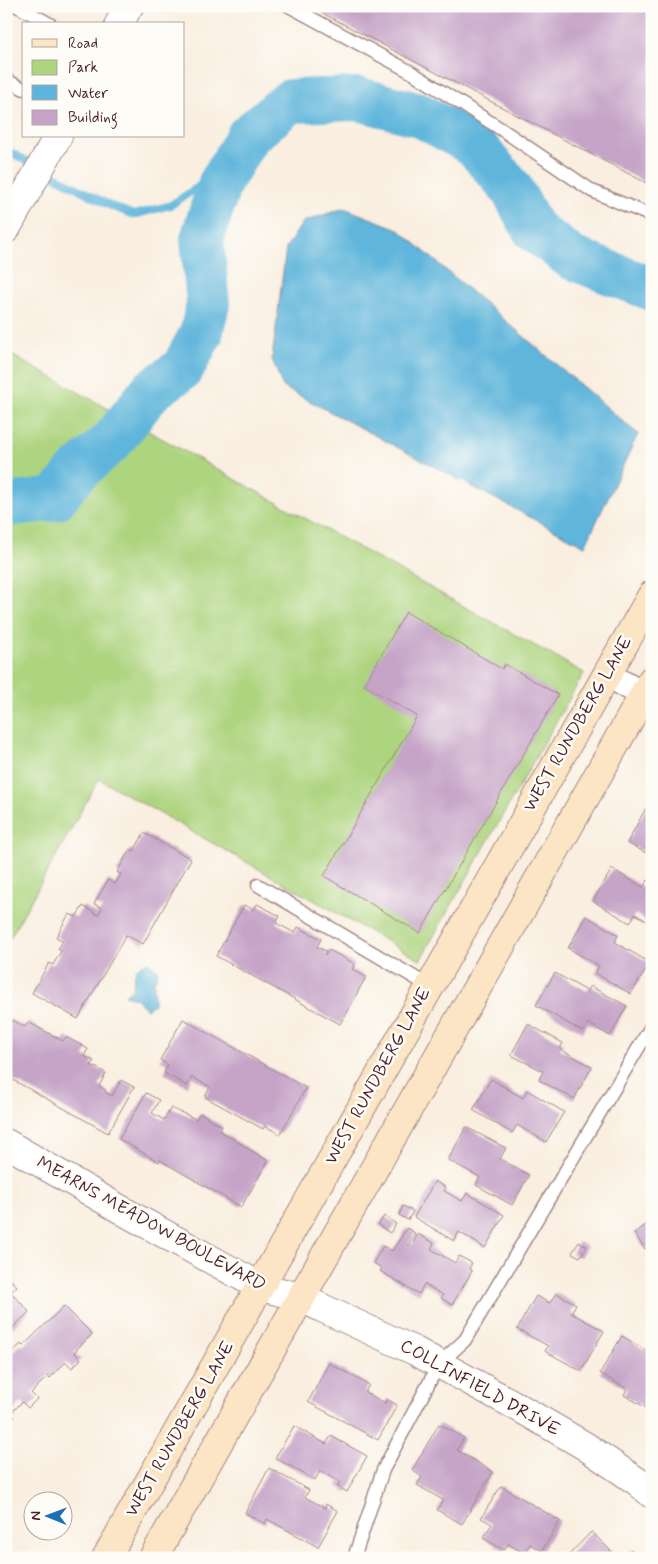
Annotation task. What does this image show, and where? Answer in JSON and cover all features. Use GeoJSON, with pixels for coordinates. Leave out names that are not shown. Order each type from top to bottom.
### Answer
{"type":"FeatureCollection","features":[{"type":"Feature","properties":{"kind":"main road","name":"WEST RUNDBERG LANE"},"geometry":{"type":"LineString","coordinates":[[106,1558],[652,595]]}},
{"type":"Feature","properties":{"kind":"main road"},"geometry":{"type":"LineString","coordinates":[[153,1558],[300,1298],[649,691]]}},
{"type":"Feature","properties":{"kind":"street"},"geometry":{"type":"LineString","coordinates":[[120,22],[129,6]]}},
{"type":"Feature","properties":{"kind":"street"},"geometry":{"type":"LineString","coordinates":[[6,229],[53,144]]}},
{"type":"Feature","properties":{"kind":"street"},"geometry":{"type":"LineString","coordinates":[[607,674],[649,691]]}},
{"type":"Feature","properties":{"kind":"street","name":"MEARNS MEADOW BOULEVARD"},"geometry":{"type":"LineString","coordinates":[[6,1143],[132,1216],[261,1287],[300,1298]]}},
{"type":"Feature","properties":{"kind":"street","name":"COLLINFIELD DRIVE"},"geometry":{"type":"LineString","coordinates":[[300,1298],[440,1364],[585,1446],[638,1482],[652,1494]]}},
{"type":"Feature","properties":{"kind":"lane"},"geometry":{"type":"LineString","coordinates":[[16,6],[46,22]]}},
{"type":"Feature","properties":{"kind":"lane"},"geometry":{"type":"LineString","coordinates":[[290,6],[412,72],[501,129],[592,191],[652,216]]}},
{"type":"Feature","properties":{"kind":"lane"},"geometry":{"type":"LineString","coordinates":[[6,80],[22,88]]}},
{"type":"Feature","properties":{"kind":"lane"},"geometry":{"type":"LineString","coordinates":[[258,884],[429,986]]}},
{"type":"Feature","properties":{"kind":"lane"},"geometry":{"type":"LineString","coordinates":[[354,1558],[383,1470],[440,1364],[465,1340],[652,1025]]}},
{"type":"Feature","properties":{"kind":"green space"},"geometry":{"type":"Polygon","coordinates":[[[6,352],[584,673],[420,960],[99,779],[6,945],[6,352]]]}},
{"type":"Feature","properties":{"kind":"water"},"geometry":{"type":"Polygon","coordinates":[[[344,208],[398,229],[638,434],[585,546],[283,387],[272,359],[286,248],[303,222],[344,208]]]}},
{"type":"Feature","properties":{"kind":"water"},"geometry":{"type":"Polygon","coordinates":[[[149,962],[158,971],[154,983],[154,1004],[147,1009],[135,998],[125,995],[133,988],[136,971],[140,965],[149,962]]]}},
{"type":"Feature","properties":{"kind":"building"},"geometry":{"type":"Polygon","coordinates":[[[309,6],[652,6],[652,186],[309,6]]]}},
{"type":"Feature","properties":{"kind":"building"},"geometry":{"type":"Polygon","coordinates":[[[406,612],[502,669],[505,664],[558,695],[420,933],[324,876],[417,716],[364,685],[406,612]]]}},
{"type":"Feature","properties":{"kind":"building"},"geometry":{"type":"Polygon","coordinates":[[[646,808],[652,811],[652,856],[627,843],[646,808]]]}},
{"type":"Feature","properties":{"kind":"building"},"geometry":{"type":"Polygon","coordinates":[[[144,833],[191,859],[143,944],[126,935],[78,1019],[32,993],[49,963],[53,965],[61,951],[58,949],[63,941],[56,937],[69,914],[76,917],[83,906],[98,915],[102,908],[94,904],[108,880],[115,884],[121,874],[117,872],[130,849],[134,851],[144,833]]]}},
{"type":"Feature","properties":{"kind":"building"},"geometry":{"type":"Polygon","coordinates":[[[612,869],[643,887],[648,880],[652,883],[652,924],[635,914],[630,923],[593,901],[612,869]]]}},
{"type":"Feature","properties":{"kind":"building"},"geometry":{"type":"Polygon","coordinates":[[[257,904],[280,916],[276,923],[295,933],[298,927],[321,939],[317,947],[326,951],[325,955],[329,950],[355,964],[352,969],[366,977],[340,1024],[216,956],[244,905],[254,910],[257,904]]]}},
{"type":"Feature","properties":{"kind":"building"},"geometry":{"type":"Polygon","coordinates":[[[586,916],[618,935],[615,942],[650,963],[631,994],[595,973],[599,966],[568,948],[586,916]]]}},
{"type":"Feature","properties":{"kind":"building"},"geometry":{"type":"Polygon","coordinates":[[[555,973],[587,991],[590,986],[627,1006],[610,1036],[588,1023],[583,1032],[536,1005],[555,973]]]}},
{"type":"Feature","properties":{"kind":"building"},"geometry":{"type":"Polygon","coordinates":[[[10,1019],[25,1027],[28,1022],[63,1041],[66,1037],[88,1049],[84,1056],[94,1061],[91,1065],[106,1073],[99,1086],[112,1096],[121,1080],[134,1087],[108,1133],[6,1076],[6,1025],[10,1019]]]}},
{"type":"Feature","properties":{"kind":"building"},"geometry":{"type":"Polygon","coordinates":[[[183,1019],[306,1088],[280,1134],[265,1126],[263,1129],[205,1097],[210,1087],[192,1077],[187,1086],[164,1073],[168,1065],[160,1060],[183,1019]]]}},
{"type":"Feature","properties":{"kind":"building"},"geometry":{"type":"Polygon","coordinates":[[[528,1024],[563,1043],[560,1049],[592,1067],[574,1099],[539,1080],[543,1071],[511,1055],[528,1024]]]}},
{"type":"Feature","properties":{"kind":"building"},"geometry":{"type":"Polygon","coordinates":[[[491,1079],[523,1098],[527,1090],[564,1112],[546,1142],[517,1125],[512,1133],[473,1110],[491,1079]]]}},
{"type":"Feature","properties":{"kind":"building"},"geometry":{"type":"Polygon","coordinates":[[[146,1093],[159,1100],[152,1113],[164,1120],[171,1108],[196,1119],[200,1113],[222,1126],[220,1131],[268,1161],[241,1207],[160,1160],[159,1162],[119,1139],[146,1093]]]}},
{"type":"Feature","properties":{"kind":"building"},"geometry":{"type":"Polygon","coordinates":[[[466,1127],[506,1148],[500,1159],[529,1175],[512,1205],[476,1185],[480,1177],[448,1160],[466,1127]]]}},
{"type":"Feature","properties":{"kind":"building"},"geometry":{"type":"Polygon","coordinates":[[[435,1181],[446,1188],[444,1191],[462,1201],[467,1193],[504,1215],[485,1248],[459,1232],[454,1241],[414,1217],[435,1181]]]}},
{"type":"Feature","properties":{"kind":"building"},"geometry":{"type":"Polygon","coordinates":[[[403,1206],[413,1211],[408,1220],[399,1215],[403,1206]]]}},
{"type":"Feature","properties":{"kind":"building"},"geometry":{"type":"Polygon","coordinates":[[[384,1216],[396,1224],[390,1233],[378,1225],[384,1216]]]}},
{"type":"Feature","properties":{"kind":"building"},"geometry":{"type":"Polygon","coordinates":[[[646,1225],[652,1232],[652,1244],[645,1249],[634,1233],[646,1225]]]}},
{"type":"Feature","properties":{"kind":"building"},"geometry":{"type":"Polygon","coordinates":[[[407,1228],[415,1233],[408,1245],[411,1246],[418,1234],[434,1243],[431,1249],[455,1263],[459,1256],[472,1263],[469,1269],[472,1271],[452,1305],[441,1298],[443,1295],[424,1284],[419,1294],[380,1271],[382,1268],[373,1263],[383,1246],[392,1251],[407,1228]]]}},
{"type":"Feature","properties":{"kind":"building"},"geometry":{"type":"Polygon","coordinates":[[[579,1242],[587,1246],[580,1257],[572,1253],[579,1242]]]}},
{"type":"Feature","properties":{"kind":"building"},"geometry":{"type":"Polygon","coordinates":[[[7,1277],[17,1286],[11,1292],[29,1312],[6,1334],[7,1277]]]}},
{"type":"Feature","properties":{"kind":"building"},"geometry":{"type":"Polygon","coordinates":[[[556,1293],[576,1304],[571,1313],[604,1331],[581,1371],[545,1351],[548,1346],[517,1329],[536,1296],[550,1303],[556,1293]]]}},
{"type":"Feature","properties":{"kind":"building"},"geometry":{"type":"Polygon","coordinates":[[[64,1306],[92,1334],[74,1352],[81,1359],[72,1368],[66,1362],[50,1378],[48,1376],[31,1393],[37,1399],[28,1408],[22,1402],[11,1413],[15,1417],[6,1425],[6,1358],[21,1344],[23,1346],[64,1306]]]}},
{"type":"Feature","properties":{"kind":"building"},"geometry":{"type":"Polygon","coordinates":[[[622,1336],[652,1354],[652,1411],[624,1395],[627,1389],[600,1373],[622,1336]]]}},
{"type":"Feature","properties":{"kind":"building"},"geometry":{"type":"Polygon","coordinates":[[[329,1363],[369,1385],[365,1392],[385,1403],[387,1399],[397,1405],[378,1440],[308,1402],[329,1363]]]}},
{"type":"Feature","properties":{"kind":"building"},"geometry":{"type":"Polygon","coordinates":[[[439,1424],[464,1438],[457,1450],[493,1472],[462,1524],[437,1510],[443,1500],[417,1485],[422,1477],[412,1470],[439,1424]]]}},
{"type":"Feature","properties":{"kind":"building"},"geometry":{"type":"Polygon","coordinates":[[[294,1426],[326,1444],[331,1436],[367,1456],[347,1492],[337,1486],[340,1482],[320,1471],[315,1480],[275,1458],[294,1426]]]}},
{"type":"Feature","properties":{"kind":"building"},"geometry":{"type":"Polygon","coordinates":[[[269,1468],[309,1490],[305,1497],[325,1508],[326,1504],[338,1511],[318,1547],[267,1519],[265,1524],[245,1513],[269,1468]]]}},
{"type":"Feature","properties":{"kind":"building"},"geometry":{"type":"Polygon","coordinates":[[[501,1486],[560,1521],[542,1551],[530,1544],[524,1553],[508,1544],[504,1550],[483,1538],[492,1524],[481,1518],[501,1486]]]}},
{"type":"Feature","properties":{"kind":"building"},"geometry":{"type":"Polygon","coordinates":[[[591,1532],[593,1533],[618,1558],[566,1558],[591,1532]]]}},
{"type":"Feature","properties":{"kind":"building"},"geometry":{"type":"Polygon","coordinates":[[[631,1549],[640,1558],[622,1558],[631,1549]]]}},
{"type":"Feature","properties":{"kind":"waterway"},"geometry":{"type":"LineString","coordinates":[[6,505],[55,499],[76,473],[112,441],[151,391],[182,369],[201,334],[208,304],[202,239],[220,183],[248,136],[290,101],[359,99],[420,115],[474,145],[511,188],[534,230],[572,258],[652,289]]}},
{"type":"Feature","properties":{"kind":"waterway"},"geometry":{"type":"LineString","coordinates":[[6,150],[111,206],[134,215],[171,205],[231,165]]}}]}
